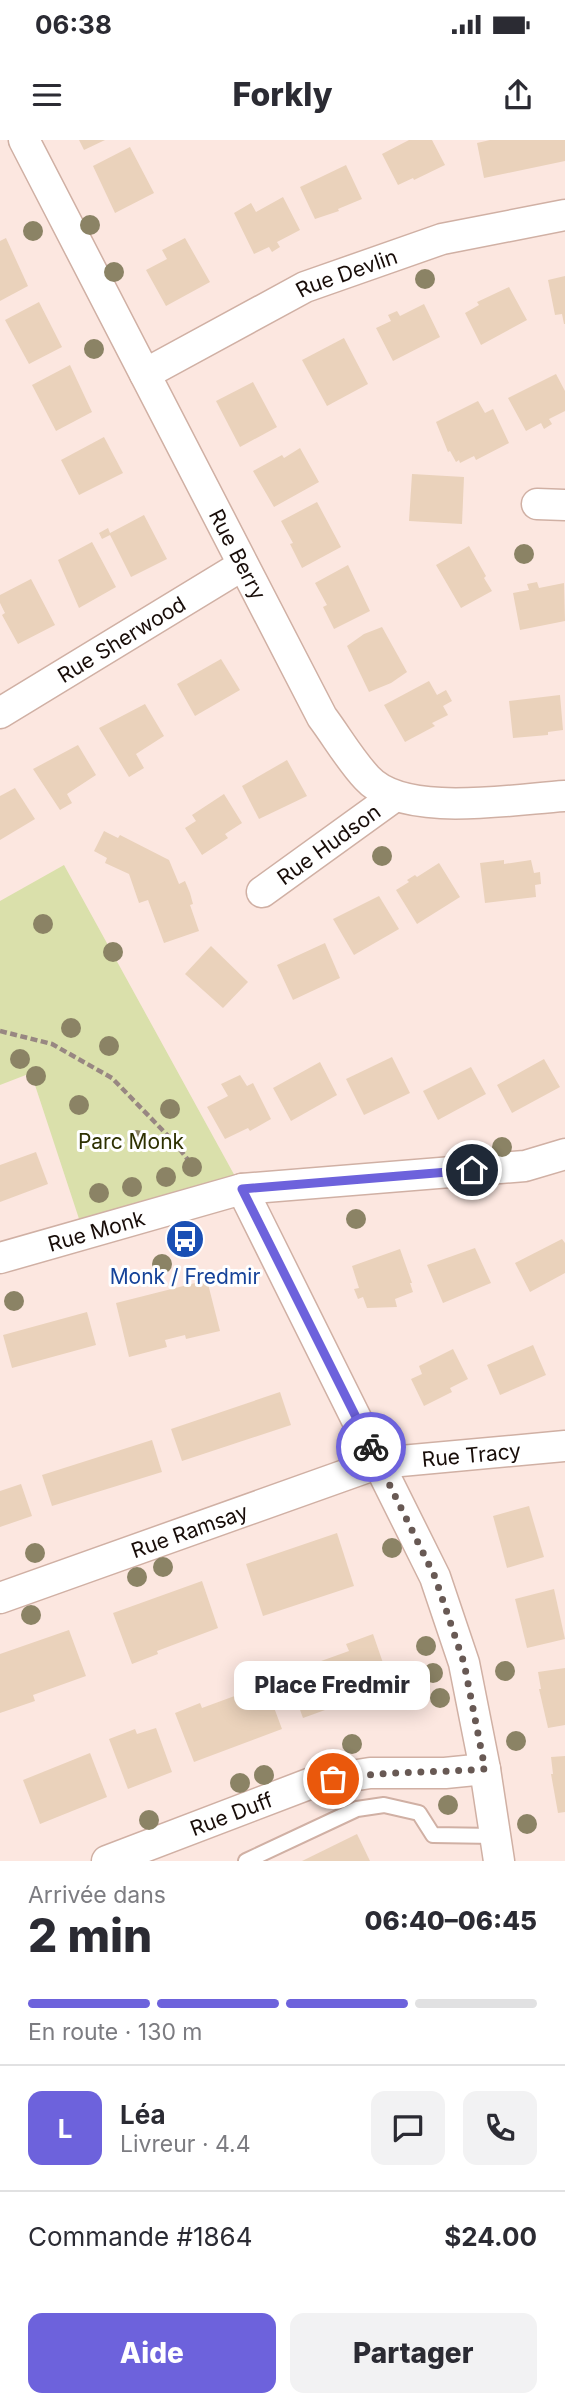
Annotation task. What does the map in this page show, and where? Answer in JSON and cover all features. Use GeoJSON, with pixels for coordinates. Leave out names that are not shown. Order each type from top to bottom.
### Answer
{"type":"FeatureCollection","features":[{"type":"Feature","properties":{"kind":"street","name":"Rue Berry"},"geometry":{"type":"LineString","coordinates":[[24,140],[322,718],[368,780],[395,796],[435,805],[565,796]]}},
{"type":"Feature","properties":{"kind":"street","name":"Rue Devlin"},"geometry":{"type":"LineString","coordinates":[[145,374],[305,287],[442,239],[565,215]]}},
{"type":"Feature","properties":{"kind":"street","name":"Rue Sherwood"},"geometry":{"type":"LineString","coordinates":[[0,713],[243,565]]}},
{"type":"Feature","properties":{"kind":"street","name":"Rue Hudson"},"geometry":{"type":"LineString","coordinates":[[262,892],[395,796]]}},
{"type":"Feature","properties":{"kind":"street","name":"Rue Monk"},"geometry":{"type":"LineString","coordinates":[[0,1258],[229,1193],[525,1166],[565,1154]]}},
{"type":"Feature","properties":{"kind":"street"},"geometry":{"type":"LineString","coordinates":[[229,1193],[379,1462],[435,1577],[464,1663],[485,1769],[497,1849]]}},
{"type":"Feature","properties":{"kind":"street","name":"Rue Tracy"},"geometry":{"type":"LineString","coordinates":[[379,1462],[565,1446]]}},
{"type":"Feature","properties":{"kind":"street","name":"Rue Ramsay"},"geometry":{"type":"LineString","coordinates":[[0,1598],[379,1462]]}},
{"type":"Feature","properties":{"kind":"street","name":"Rue Duff"},"geometry":{"type":"LineString","coordinates":[[107,1861],[314,1782],[370,1773],[445,1773],[485,1769]]}},
{"type":"Feature","properties":{"kind":"lane"},"geometry":{"type":"LineString","coordinates":[[246,1861],[357,1809],[384,1805],[419,1813],[433,1835],[497,1849]]}},
{"type":"Feature","properties":{"kind":"path"},"geometry":{"type":"LineString","coordinates":[[0,1031],[52,1044],[112,1078],[175,1143],[229,1193]]}},
{"type":"Feature","properties":{"kind":"green space","name":"Parc Monk"},"geometry":{"type":"Polygon","coordinates":[[[64,865],[242,1189],[84,1234],[31,1073],[0,1085],[0,901],[64,865]]]}},
{"type":"Feature","properties":{"kind":"building"},"geometry":{"type":"Polygon","coordinates":[[[79,140],[105,140],[84,150],[79,140]]]}},
{"type":"Feature","properties":{"kind":"building"},"geometry":{"type":"Polygon","coordinates":[[[409,140],[432,140],[445,165],[398,185],[382,154],[409,140]]]}},
{"type":"Feature","properties":{"kind":"building"},"geometry":{"type":"Polygon","coordinates":[[[490,140],[565,140],[565,161],[484,178],[477,143],[490,140]]]}},
{"type":"Feature","properties":{"kind":"building"},"geometry":{"type":"Polygon","coordinates":[[[130,147],[154,193],[115,213],[93,166],[130,147]]]}},
{"type":"Feature","properties":{"kind":"building"},"geometry":{"type":"Polygon","coordinates":[[[346,165],[362,199],[315,219],[300,187],[346,165]]]}},
{"type":"Feature","properties":{"kind":"building"},"geometry":{"type":"Polygon","coordinates":[[[283,197],[300,230],[277,242],[280,247],[272,252],[269,247],[254,254],[234,213],[251,203],[256,212],[283,197]]]}},
{"type":"Feature","properties":{"kind":"building"},"geometry":{"type":"Polygon","coordinates":[[[6,238],[28,286],[0,301],[0,241],[6,238]]]}},
{"type":"Feature","properties":{"kind":"building"},"geometry":{"type":"Polygon","coordinates":[[[185,238],[210,282],[166,306],[146,270],[167,259],[162,250],[185,238]]]}},
{"type":"Feature","properties":{"kind":"building"},"geometry":{"type":"Polygon","coordinates":[[[565,276],[564,324],[562,314],[555,315],[548,280],[565,276]]]}},
{"type":"Feature","properties":{"kind":"building"},"geometry":{"type":"Polygon","coordinates":[[[509,287],[527,320],[481,345],[465,313],[479,305],[477,302],[509,287]]]}},
{"type":"Feature","properties":{"kind":"building"},"geometry":{"type":"Polygon","coordinates":[[[39,302],[62,347],[29,364],[5,320],[39,302]]]}},
{"type":"Feature","properties":{"kind":"building"},"geometry":{"type":"Polygon","coordinates":[[[424,304],[440,337],[393,361],[376,328],[391,321],[388,315],[397,311],[400,316],[424,304]]]}},
{"type":"Feature","properties":{"kind":"building"},"geometry":{"type":"Polygon","coordinates":[[[344,338],[368,384],[327,406],[302,360],[344,338]]]}},
{"type":"Feature","properties":{"kind":"building"},"geometry":{"type":"Polygon","coordinates":[[[70,365],[92,412],[56,431],[32,385],[70,365]]]}},
{"type":"Feature","properties":{"kind":"building"},"geometry":{"type":"Polygon","coordinates":[[[556,374],[565,391],[565,411],[549,419],[552,424],[544,429],[541,423],[526,431],[508,398],[556,374]]]}},
{"type":"Feature","properties":{"kind":"building"},"geometry":{"type":"Polygon","coordinates":[[[253,382],[277,427],[240,447],[216,401],[253,382]]]}},
{"type":"Feature","properties":{"kind":"building"},"geometry":{"type":"Polygon","coordinates":[[[478,401],[485,413],[493,409],[509,443],[476,460],[474,456],[460,463],[459,460],[456,462],[450,451],[448,452],[436,422],[478,401]]]}},
{"type":"Feature","properties":{"kind":"building"},"geometry":{"type":"Polygon","coordinates":[[[104,437],[123,473],[79,495],[61,460],[104,437]]]}},
{"type":"Feature","properties":{"kind":"building"},"geometry":{"type":"Polygon","coordinates":[[[300,448],[319,482],[274,507],[253,471],[300,448]]]}},
{"type":"Feature","properties":{"kind":"building"},"geometry":{"type":"Polygon","coordinates":[[[412,474],[464,477],[462,524],[409,521],[412,474]]]}},
{"type":"Feature","properties":{"kind":"building"},"geometry":{"type":"Polygon","coordinates":[[[317,502],[341,547],[302,568],[281,521],[317,502]]]}},
{"type":"Feature","properties":{"kind":"building"},"geometry":{"type":"Polygon","coordinates":[[[144,515],[167,559],[131,577],[110,535],[102,539],[99,533],[108,528],[110,533],[144,515]]]}},
{"type":"Feature","properties":{"kind":"building"},"geometry":{"type":"Polygon","coordinates":[[[92,542],[116,587],[79,608],[58,560],[92,542]]]}},
{"type":"Feature","properties":{"kind":"building"},"geometry":{"type":"Polygon","coordinates":[[[469,546],[492,591],[461,608],[436,565],[469,546]]]}},
{"type":"Feature","properties":{"kind":"building"},"geometry":{"type":"Polygon","coordinates":[[[348,565],[370,611],[334,629],[323,607],[327,605],[315,583],[348,565]]]}},
{"type":"Feature","properties":{"kind":"building"},"geometry":{"type":"Polygon","coordinates":[[[31,579],[55,625],[18,644],[2,615],[5,613],[0,603],[0,595],[31,579]]]}},
{"type":"Feature","properties":{"kind":"building"},"geometry":{"type":"Polygon","coordinates":[[[537,582],[539,588],[564,583],[565,621],[520,630],[513,593],[529,590],[527,584],[537,582]]]}},
{"type":"Feature","properties":{"kind":"building"},"geometry":{"type":"Polygon","coordinates":[[[382,627],[407,672],[391,683],[369,692],[347,646],[364,634],[382,627]]]}},
{"type":"Feature","properties":{"kind":"building"},"geometry":{"type":"Polygon","coordinates":[[[221,659],[240,690],[195,716],[177,684],[221,659]]]}},
{"type":"Feature","properties":{"kind":"building"},"geometry":{"type":"Polygon","coordinates":[[[429,681],[437,695],[446,690],[452,701],[443,706],[448,715],[432,723],[435,726],[405,742],[384,705],[429,681]]]}},
{"type":"Feature","properties":{"kind":"building"},"geometry":{"type":"Polygon","coordinates":[[[560,695],[563,730],[548,732],[548,735],[513,738],[509,701],[560,695]]]}},
{"type":"Feature","properties":{"kind":"building"},"geometry":{"type":"Polygon","coordinates":[[[145,704],[164,736],[136,754],[144,768],[129,777],[99,728],[145,704]]]}},
{"type":"Feature","properties":{"kind":"building"},"geometry":{"type":"Polygon","coordinates":[[[78,745],[96,775],[67,794],[72,803],[60,810],[33,769],[78,745]]]}},
{"type":"Feature","properties":{"kind":"building"},"geometry":{"type":"Polygon","coordinates":[[[287,760],[307,796],[259,819],[242,786],[287,760]]]}},
{"type":"Feature","properties":{"kind":"building"},"geometry":{"type":"Polygon","coordinates":[[[15,788],[35,819],[0,840],[0,796],[15,788]]]}},
{"type":"Feature","properties":{"kind":"building"},"geometry":{"type":"Polygon","coordinates":[[[224,794],[242,823],[225,834],[228,838],[202,855],[185,828],[196,821],[192,815],[224,794]]]}},
{"type":"Feature","properties":{"kind":"building"},"geometry":{"type":"Polygon","coordinates":[[[104,831],[118,838],[120,835],[169,860],[179,884],[185,881],[199,931],[164,943],[148,900],[139,903],[129,874],[105,863],[107,858],[94,851],[104,831]]]}},
{"type":"Feature","properties":{"kind":"building"},"geometry":{"type":"Polygon","coordinates":[[[504,860],[504,864],[531,860],[534,873],[540,872],[541,884],[535,885],[536,897],[485,903],[480,863],[504,860]]]}},
{"type":"Feature","properties":{"kind":"building"},"geometry":{"type":"Polygon","coordinates":[[[439,863],[460,897],[417,924],[396,890],[409,882],[407,880],[439,863]]]}},
{"type":"Feature","properties":{"kind":"building"},"geometry":{"type":"Polygon","coordinates":[[[379,896],[399,929],[354,955],[333,919],[379,896]]]}},
{"type":"Feature","properties":{"kind":"building"},"geometry":{"type":"Polygon","coordinates":[[[325,943],[340,978],[293,1000],[277,965],[325,943]]]}},
{"type":"Feature","properties":{"kind":"building"},"geometry":{"type":"Polygon","coordinates":[[[211,946],[248,982],[223,1008],[185,974],[211,946]]]}},
{"type":"Feature","properties":{"kind":"building"},"geometry":{"type":"Polygon","coordinates":[[[392,1057],[410,1093],[364,1115],[346,1079],[392,1057]]]}},
{"type":"Feature","properties":{"kind":"building"},"geometry":{"type":"Polygon","coordinates":[[[544,1059],[560,1087],[512,1113],[497,1085],[544,1059]]]}},
{"type":"Feature","properties":{"kind":"building"},"geometry":{"type":"Polygon","coordinates":[[[320,1062],[337,1095],[291,1121],[273,1088],[320,1062]]]}},
{"type":"Feature","properties":{"kind":"building"},"geometry":{"type":"Polygon","coordinates":[[[471,1067],[486,1094],[438,1120],[423,1091],[471,1067]]]}},
{"type":"Feature","properties":{"kind":"building"},"geometry":{"type":"Polygon","coordinates":[[[240,1075],[247,1086],[253,1083],[271,1119],[250,1131],[248,1128],[225,1139],[207,1107],[228,1096],[221,1084],[240,1075]]]}},
{"type":"Feature","properties":{"kind":"building"},"geometry":{"type":"Polygon","coordinates":[[[36,1152],[48,1184],[0,1202],[0,1165],[36,1152]]]}},
{"type":"Feature","properties":{"kind":"building"},"geometry":{"type":"Polygon","coordinates":[[[562,1239],[565,1243],[565,1273],[530,1292],[515,1263],[562,1239]]]}},
{"type":"Feature","properties":{"kind":"building"},"geometry":{"type":"Polygon","coordinates":[[[475,1248],[491,1283],[443,1303],[427,1265],[475,1248]]]}},
{"type":"Feature","properties":{"kind":"building"},"geometry":{"type":"Polygon","coordinates":[[[400,1249],[413,1292],[395,1299],[397,1307],[367,1308],[363,1297],[358,1299],[354,1289],[359,1288],[352,1266],[400,1249]]]}},
{"type":"Feature","properties":{"kind":"building"},"geometry":{"type":"Polygon","coordinates":[[[207,1280],[220,1331],[186,1339],[185,1335],[165,1340],[167,1347],[129,1357],[116,1303],[207,1280]]]}},
{"type":"Feature","properties":{"kind":"building"},"geometry":{"type":"Polygon","coordinates":[[[87,1312],[96,1345],[12,1368],[3,1335],[87,1312]]]}},
{"type":"Feature","properties":{"kind":"building"},"geometry":{"type":"Polygon","coordinates":[[[533,1345],[546,1375],[500,1395],[487,1365],[533,1345]]]}},
{"type":"Feature","properties":{"kind":"building"},"geometry":{"type":"Polygon","coordinates":[[[453,1349],[468,1379],[450,1388],[452,1392],[424,1406],[411,1379],[422,1374],[419,1366],[453,1349]]]}},
{"type":"Feature","properties":{"kind":"building"},"geometry":{"type":"Polygon","coordinates":[[[280,1392],[291,1425],[182,1461],[171,1429],[280,1392]]]}},
{"type":"Feature","properties":{"kind":"building"},"geometry":{"type":"Polygon","coordinates":[[[152,1440],[162,1472],[52,1506],[42,1475],[152,1440]]]}},
{"type":"Feature","properties":{"kind":"building"},"geometry":{"type":"Polygon","coordinates":[[[21,1484],[32,1516],[0,1527],[0,1491],[21,1484]]]}},
{"type":"Feature","properties":{"kind":"building"},"geometry":{"type":"Polygon","coordinates":[[[529,1506],[544,1557],[507,1568],[493,1516],[529,1506]]]}},
{"type":"Feature","properties":{"kind":"building"},"geometry":{"type":"Polygon","coordinates":[[[337,1533],[354,1586],[263,1616],[246,1564],[337,1533]]]}},
{"type":"Feature","properties":{"kind":"building"},"geometry":{"type":"Polygon","coordinates":[[[202,1581],[218,1628],[157,1651],[158,1654],[132,1664],[113,1613],[202,1581]]]}},
{"type":"Feature","properties":{"kind":"building"},"geometry":{"type":"Polygon","coordinates":[[[554,1589],[565,1639],[527,1648],[515,1599],[554,1589]]]}},
{"type":"Feature","properties":{"kind":"building"},"geometry":{"type":"Polygon","coordinates":[[[69,1630],[86,1676],[33,1695],[35,1701],[0,1713],[0,1654],[69,1630]]]}},
{"type":"Feature","properties":{"kind":"building"},"geometry":{"type":"Polygon","coordinates":[[[373,1634],[391,1686],[303,1718],[285,1669],[308,1661],[310,1665],[349,1651],[346,1644],[373,1634]]]}},
{"type":"Feature","properties":{"kind":"building"},"geometry":{"type":"Polygon","coordinates":[[[565,1668],[565,1725],[548,1728],[538,1672],[565,1668]]]}},
{"type":"Feature","properties":{"kind":"building"},"geometry":{"type":"Polygon","coordinates":[[[263,1678],[282,1729],[194,1762],[175,1713],[200,1703],[202,1708],[240,1694],[237,1687],[263,1678]]]}},
{"type":"Feature","properties":{"kind":"building"},"geometry":{"type":"Polygon","coordinates":[[[156,1728],[172,1772],[128,1789],[109,1739],[135,1729],[137,1734],[156,1728]]]}},
{"type":"Feature","properties":{"kind":"building"},"geometry":{"type":"Polygon","coordinates":[[[90,1753],[107,1797],[40,1824],[23,1780],[90,1753]]]}},
{"type":"Feature","properties":{"kind":"building"},"geometry":{"type":"Polygon","coordinates":[[[565,1756],[565,1812],[558,1813],[551,1774],[551,1757],[565,1756]]]}},
{"type":"Feature","properties":{"kind":"building"},"geometry":{"type":"Polygon","coordinates":[[[357,1834],[370,1861],[302,1861],[357,1834]]]}},
{"type":"Feature","properties":{"kind":"way so far"},"geometry":{"type":"LineString","coordinates":[[333,1779],[370,1773],[445,1773],[485,1769],[464,1663],[435,1577],[371,1447]]}},
{"type":"Feature","properties":{"kind":"place","name":"Monk / Fredmir"},"geometry":{"type":"Point","coordinates":[185,1239]}},
{"type":"Feature","properties":{"kind":"place","name":"Place Fredmir"},"geometry":{"type":"Point","coordinates":[333,1779]}},
{"type":"Feature","properties":{"kind":"route"},"geometry":{"type":"LineString","coordinates":[[371,1447],[242,1189],[472,1170]]}}]}
